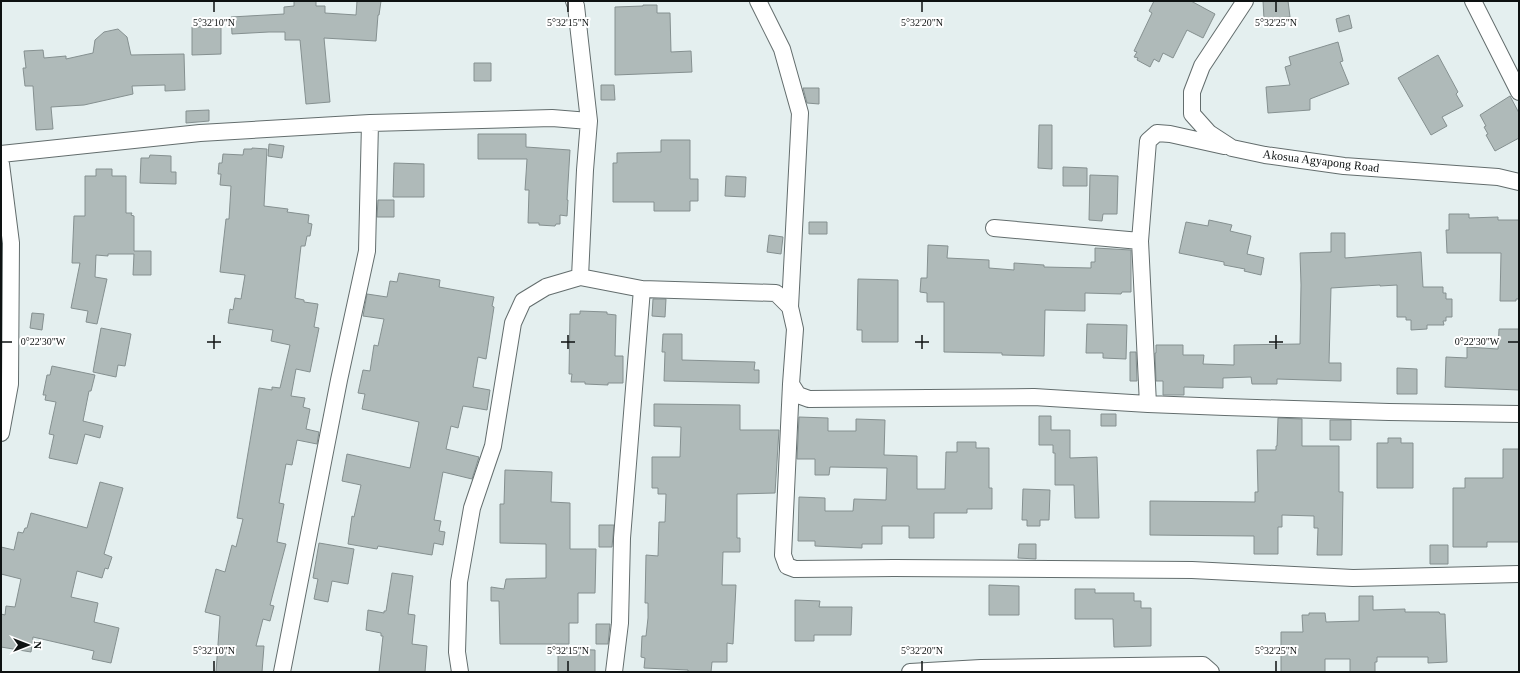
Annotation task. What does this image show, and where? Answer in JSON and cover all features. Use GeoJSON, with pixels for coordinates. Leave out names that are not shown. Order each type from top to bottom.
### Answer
{"type":"FeatureCollection","features":[{"type":"Feature","properties":{"kind":"street"},"geometry":{"type":"LineString","coordinates":[[574,1],[576,6],[589,121],[580,277]]}},
{"type":"Feature","properties":{"kind":"street"},"geometry":{"type":"LineString","coordinates":[[758,1],[782,49],[800,113],[790,307],[795,329],[783,555],[787,566],[795,569],[894,568],[1192,570],[1353,578],[1519,574]]}},
{"type":"Feature","properties":{"kind":"street","name":"Akosua Agyapong Road"},"geometry":{"type":"LineString","coordinates":[[1245,1],[1202,66],[1192,92],[1192,114],[1209,132],[1232,148],[1301,161],[1344,166],[1498,177],[1519,182]]}},
{"type":"Feature","properties":{"kind":"street"},"geometry":{"type":"LineString","coordinates":[[1473,1],[1484,26],[1519,90]]}},
{"type":"Feature","properties":{"kind":"street"},"geometry":{"type":"LineString","coordinates":[[1,154],[200,133],[370,123],[552,118],[589,121]]}},
{"type":"Feature","properties":{"kind":"street"},"geometry":{"type":"LineString","coordinates":[[282,672],[339,380],[367,251],[370,123]]}},
{"type":"Feature","properties":{"kind":"street"},"geometry":{"type":"LineString","coordinates":[[1148,404],[1140,240],[1148,141],[1157,132],[1232,148]]}},
{"type":"Feature","properties":{"kind":"street"},"geometry":{"type":"LineString","coordinates":[[1,164],[11,243],[10,384],[1,433]]}},
{"type":"Feature","properties":{"kind":"street"},"geometry":{"type":"LineString","coordinates":[[994,228],[1140,240]]}},
{"type":"Feature","properties":{"kind":"street"},"geometry":{"type":"LineString","coordinates":[[460,672],[457,652],[459,582],[472,508],[493,446],[513,323],[523,301],[546,288],[580,277],[642,288],[776,293],[790,307]]}},
{"type":"Feature","properties":{"kind":"street"},"geometry":{"type":"LineString","coordinates":[[614,672],[620,624],[622,538],[642,288]]}},
{"type":"Feature","properties":{"kind":"street"},"geometry":{"type":"LineString","coordinates":[[791,384],[798,395],[809,399],[1034,397],[1148,404],[1388,412],[1519,414]]}},
{"type":"Feature","properties":{"kind":"street"},"geometry":{"type":"LineString","coordinates":[[910,672],[981,668],[1203,665],[1211,672]]}},
{"type":"Feature","properties":{"kind":"building"},"geometry":{"type":"Polygon","coordinates":[[[294,1],[316,1],[316,6],[325,6],[325,13],[356,15],[357,1],[381,1],[378,15],[376,41],[324,38],[330,102],[306,104],[300,40],[285,40],[285,32],[232,34],[231,17],[284,14],[284,7],[294,6],[294,1]]]}},
{"type":"Feature","properties":{"kind":"building"},"geometry":{"type":"Polygon","coordinates":[[[1154,1],[1191,1],[1215,14],[1203,38],[1187,30],[1173,58],[1163,53],[1159,62],[1154,59],[1150,67],[1137,60],[1138,58],[1134,57],[1137,52],[1134,51],[1152,13],[1149,11],[1154,1]]]}},
{"type":"Feature","properties":{"kind":"building"},"geometry":{"type":"Polygon","coordinates":[[[1263,1],[1288,1],[1290,17],[1264,19],[1263,1]]]}},
{"type":"Feature","properties":{"kind":"building"},"geometry":{"type":"Polygon","coordinates":[[[657,5],[657,13],[670,13],[671,52],[691,51],[692,72],[615,75],[615,7],[657,5]]]}},
{"type":"Feature","properties":{"kind":"building"},"geometry":{"type":"Polygon","coordinates":[[[1349,15],[1352,28],[1339,32],[1336,19],[1349,15]]]}},
{"type":"Feature","properties":{"kind":"building"},"geometry":{"type":"Polygon","coordinates":[[[221,26],[221,54],[192,55],[192,27],[221,26]]]}},
{"type":"Feature","properties":{"kind":"building"},"geometry":{"type":"Polygon","coordinates":[[[118,29],[127,37],[131,55],[184,54],[185,90],[165,91],[165,85],[132,86],[133,94],[84,105],[51,107],[53,129],[36,130],[33,86],[25,86],[23,68],[26,68],[24,51],[43,50],[44,58],[66,56],[66,59],[93,53],[95,40],[104,32],[118,29]]]}},
{"type":"Feature","properties":{"kind":"building"},"geometry":{"type":"Polygon","coordinates":[[[1338,42],[1343,61],[1340,62],[1349,84],[1310,99],[1310,110],[1268,113],[1266,87],[1290,85],[1285,67],[1291,65],[1289,57],[1338,42]]]}},
{"type":"Feature","properties":{"kind":"building"},"geometry":{"type":"Polygon","coordinates":[[[1438,55],[1458,92],[1456,94],[1463,106],[1442,117],[1447,126],[1431,135],[1398,78],[1438,55]]]}},
{"type":"Feature","properties":{"kind":"building"},"geometry":{"type":"Polygon","coordinates":[[[474,63],[491,63],[491,81],[474,81],[474,63]]]}},
{"type":"Feature","properties":{"kind":"building"},"geometry":{"type":"Polygon","coordinates":[[[601,85],[614,85],[615,100],[601,100],[601,85]]]}},
{"type":"Feature","properties":{"kind":"building"},"geometry":{"type":"Polygon","coordinates":[[[803,88],[819,88],[819,104],[807,103],[803,88]]]}},
{"type":"Feature","properties":{"kind":"building"},"geometry":{"type":"Polygon","coordinates":[[[1510,96],[1519,113],[1519,138],[1495,151],[1486,135],[1488,134],[1484,127],[1486,126],[1480,115],[1510,96]]]}},
{"type":"Feature","properties":{"kind":"building"},"geometry":{"type":"Polygon","coordinates":[[[209,110],[209,121],[186,123],[186,111],[209,110]]]}},
{"type":"Feature","properties":{"kind":"building"},"geometry":{"type":"Polygon","coordinates":[[[1039,125],[1052,125],[1052,169],[1038,168],[1039,125]]]}},
{"type":"Feature","properties":{"kind":"building"},"geometry":{"type":"Polygon","coordinates":[[[478,134],[526,134],[526,147],[570,150],[567,216],[560,215],[560,224],[556,224],[555,226],[539,225],[539,223],[528,223],[529,190],[525,190],[527,159],[478,159],[478,134]]]}},
{"type":"Feature","properties":{"kind":"building"},"geometry":{"type":"Polygon","coordinates":[[[661,140],[690,140],[690,179],[698,179],[698,201],[690,201],[690,211],[654,211],[654,202],[613,202],[613,163],[617,163],[617,153],[661,152],[661,140]]]}},
{"type":"Feature","properties":{"kind":"building"},"geometry":{"type":"Polygon","coordinates":[[[269,144],[284,146],[282,158],[268,156],[269,144]]]}},
{"type":"Feature","properties":{"kind":"building"},"geometry":{"type":"Polygon","coordinates":[[[244,149],[267,149],[264,206],[288,209],[287,212],[309,215],[308,223],[312,224],[310,236],[307,236],[305,246],[301,246],[295,298],[304,300],[304,302],[318,304],[314,327],[319,328],[310,372],[296,369],[291,396],[305,398],[303,407],[310,409],[306,429],[319,432],[317,444],[297,440],[292,465],[286,464],[279,503],[284,504],[277,542],[286,544],[270,605],[274,606],[270,621],[263,619],[256,646],[264,646],[262,672],[216,672],[220,616],[205,612],[216,569],[225,572],[232,545],[236,547],[243,519],[237,518],[259,388],[272,390],[272,387],[280,388],[290,345],[271,341],[273,330],[228,323],[230,309],[233,310],[235,298],[241,299],[245,275],[220,272],[226,219],[229,219],[231,186],[220,185],[221,174],[218,174],[219,163],[222,163],[223,154],[243,155],[244,149]]]}},
{"type":"Feature","properties":{"kind":"building"},"geometry":{"type":"Polygon","coordinates":[[[150,155],[171,156],[171,172],[176,172],[176,184],[140,183],[141,158],[149,158],[150,155]]]}},
{"type":"Feature","properties":{"kind":"building"},"geometry":{"type":"Polygon","coordinates":[[[394,163],[424,164],[424,197],[393,197],[394,163]]]}},
{"type":"Feature","properties":{"kind":"building"},"geometry":{"type":"Polygon","coordinates":[[[1063,167],[1087,168],[1087,186],[1063,186],[1063,167]]]}},
{"type":"Feature","properties":{"kind":"building"},"geometry":{"type":"Polygon","coordinates":[[[96,169],[112,169],[112,176],[126,176],[126,213],[132,213],[131,215],[134,216],[134,251],[151,251],[151,275],[133,275],[134,254],[108,254],[108,256],[96,255],[95,277],[107,279],[97,324],[86,322],[88,311],[71,308],[80,263],[72,263],[74,216],[85,216],[85,176],[96,176],[96,169]]]}},
{"type":"Feature","properties":{"kind":"building"},"geometry":{"type":"Polygon","coordinates":[[[1090,175],[1118,176],[1117,214],[1103,214],[1102,221],[1089,220],[1090,175]]]}},
{"type":"Feature","properties":{"kind":"building"},"geometry":{"type":"Polygon","coordinates":[[[726,176],[746,177],[745,197],[725,196],[726,176]]]}},
{"type":"Feature","properties":{"kind":"building"},"geometry":{"type":"Polygon","coordinates":[[[378,200],[394,200],[394,217],[377,217],[378,200]]]}},
{"type":"Feature","properties":{"kind":"building"},"geometry":{"type":"Polygon","coordinates":[[[1449,214],[1469,214],[1469,218],[1498,217],[1498,220],[1519,220],[1519,299],[1516,299],[1516,301],[1500,301],[1501,253],[1447,253],[1446,230],[1449,230],[1449,214]]]}},
{"type":"Feature","properties":{"kind":"building"},"geometry":{"type":"Polygon","coordinates":[[[1209,220],[1232,225],[1230,231],[1251,236],[1247,254],[1264,258],[1261,275],[1244,271],[1245,269],[1224,265],[1224,262],[1179,253],[1186,222],[1208,226],[1209,220]]]}},
{"type":"Feature","properties":{"kind":"building"},"geometry":{"type":"Polygon","coordinates":[[[809,222],[827,222],[827,234],[809,234],[809,222]]]}},
{"type":"Feature","properties":{"kind":"building"},"geometry":{"type":"Polygon","coordinates":[[[1331,233],[1345,233],[1345,258],[1421,252],[1423,287],[1443,287],[1443,293],[1446,293],[1446,299],[1452,299],[1452,317],[1446,317],[1446,321],[1443,321],[1444,325],[1427,325],[1427,329],[1411,330],[1411,320],[1406,320],[1406,317],[1397,317],[1397,285],[1331,288],[1329,363],[1341,363],[1341,381],[1277,379],[1277,384],[1252,384],[1251,377],[1223,378],[1223,388],[1184,387],[1184,395],[1163,395],[1163,381],[1156,381],[1156,345],[1183,345],[1183,355],[1204,355],[1203,364],[1234,365],[1234,345],[1300,344],[1300,253],[1331,252],[1331,233]]]}},
{"type":"Feature","properties":{"kind":"building"},"geometry":{"type":"Polygon","coordinates":[[[769,235],[783,237],[781,254],[767,252],[769,235]]]}},
{"type":"Feature","properties":{"kind":"building"},"geometry":{"type":"Polygon","coordinates":[[[928,245],[948,246],[947,258],[989,260],[989,268],[1014,270],[1014,263],[1044,265],[1044,267],[1091,268],[1091,262],[1095,262],[1095,248],[1131,250],[1131,292],[1122,292],[1121,294],[1085,293],[1085,311],[1045,310],[1044,356],[1002,355],[1002,353],[944,352],[944,302],[927,302],[927,293],[920,292],[921,278],[927,278],[928,245]]]}},
{"type":"Feature","properties":{"kind":"building"},"geometry":{"type":"Polygon","coordinates":[[[399,273],[440,280],[439,287],[494,297],[492,306],[494,307],[486,359],[478,357],[473,387],[490,390],[487,410],[463,406],[458,428],[451,426],[446,449],[479,457],[472,479],[443,472],[434,520],[441,521],[439,531],[445,532],[443,545],[434,543],[432,555],[378,546],[377,549],[348,544],[352,516],[354,517],[361,485],[342,481],[347,454],[410,468],[419,422],[362,409],[365,394],[358,393],[363,370],[370,371],[374,345],[378,346],[384,319],[363,316],[367,294],[387,297],[390,281],[397,282],[399,273]]]}},
{"type":"Feature","properties":{"kind":"building"},"geometry":{"type":"Polygon","coordinates":[[[858,279],[898,280],[898,342],[862,342],[862,330],[857,330],[858,279]]]}},
{"type":"Feature","properties":{"kind":"building"},"geometry":{"type":"Polygon","coordinates":[[[653,299],[666,299],[665,317],[652,316],[653,299]]]}},
{"type":"Feature","properties":{"kind":"building"},"geometry":{"type":"Polygon","coordinates":[[[580,311],[607,312],[607,314],[616,315],[615,356],[623,356],[623,383],[608,383],[608,385],[571,382],[572,374],[569,374],[570,314],[580,314],[580,311]]]}},
{"type":"Feature","properties":{"kind":"building"},"geometry":{"type":"Polygon","coordinates":[[[32,313],[44,314],[42,330],[30,328],[32,313]]]}},
{"type":"Feature","properties":{"kind":"building"},"geometry":{"type":"Polygon","coordinates":[[[1087,324],[1127,325],[1126,359],[1103,358],[1103,353],[1086,353],[1087,324]]]}},
{"type":"Feature","properties":{"kind":"building"},"geometry":{"type":"Polygon","coordinates":[[[101,328],[131,334],[125,366],[118,365],[116,377],[93,372],[101,328]]]}},
{"type":"Feature","properties":{"kind":"building"},"geometry":{"type":"Polygon","coordinates":[[[1499,329],[1519,329],[1519,390],[1445,387],[1446,357],[1467,358],[1467,347],[1498,349],[1499,329]]]}},
{"type":"Feature","properties":{"kind":"building"},"geometry":{"type":"Polygon","coordinates":[[[663,334],[682,334],[682,360],[755,362],[754,370],[759,370],[759,383],[664,381],[665,352],[662,352],[663,334]]]}},
{"type":"Feature","properties":{"kind":"building"},"geometry":{"type":"Polygon","coordinates":[[[1130,352],[1136,352],[1137,381],[1130,381],[1130,352]]]}},
{"type":"Feature","properties":{"kind":"building"},"geometry":{"type":"Polygon","coordinates":[[[52,366],[95,375],[91,391],[89,391],[83,421],[103,426],[100,438],[85,434],[77,464],[49,458],[54,435],[49,434],[56,402],[45,400],[46,395],[43,395],[47,375],[50,375],[52,366]]]}},
{"type":"Feature","properties":{"kind":"building"},"geometry":{"type":"Polygon","coordinates":[[[1397,368],[1417,369],[1417,394],[1397,394],[1397,368]]]}},
{"type":"Feature","properties":{"kind":"building"},"geometry":{"type":"Polygon","coordinates":[[[654,404],[740,405],[740,430],[779,430],[775,493],[737,494],[737,538],[740,538],[740,552],[723,552],[722,585],[736,585],[733,644],[727,643],[727,662],[712,662],[711,672],[688,672],[688,670],[644,668],[645,658],[641,657],[642,636],[646,636],[648,618],[648,603],[645,603],[646,555],[658,556],[659,522],[665,522],[666,494],[658,494],[658,488],[652,488],[652,457],[680,457],[681,427],[654,426],[654,404]]]}},
{"type":"Feature","properties":{"kind":"building"},"geometry":{"type":"Polygon","coordinates":[[[1101,414],[1116,414],[1116,426],[1101,426],[1101,414]]]}},
{"type":"Feature","properties":{"kind":"building"},"geometry":{"type":"Polygon","coordinates":[[[1039,416],[1051,416],[1051,430],[1070,430],[1070,458],[1097,457],[1099,518],[1075,518],[1074,485],[1055,485],[1055,453],[1053,453],[1053,445],[1039,445],[1039,416]]]}},
{"type":"Feature","properties":{"kind":"building"},"geometry":{"type":"Polygon","coordinates":[[[799,417],[828,418],[828,431],[856,431],[856,419],[885,420],[884,455],[917,456],[917,489],[945,489],[946,452],[957,452],[957,442],[976,442],[976,448],[989,448],[989,488],[992,488],[992,509],[967,509],[967,513],[934,513],[934,538],[909,538],[909,526],[882,526],[882,544],[862,544],[862,548],[815,546],[815,541],[798,541],[799,497],[825,498],[825,511],[853,511],[854,499],[886,500],[887,468],[830,467],[829,475],[815,475],[815,459],[797,459],[799,417]]]}},
{"type":"Feature","properties":{"kind":"building"},"geometry":{"type":"Polygon","coordinates":[[[1278,418],[1302,419],[1302,446],[1339,446],[1339,492],[1343,492],[1342,555],[1317,555],[1318,528],[1314,528],[1314,516],[1282,515],[1282,527],[1278,527],[1278,554],[1254,554],[1254,536],[1150,535],[1150,501],[1255,502],[1255,492],[1258,492],[1257,450],[1276,450],[1278,418]]]}},
{"type":"Feature","properties":{"kind":"building"},"geometry":{"type":"Polygon","coordinates":[[[1330,420],[1351,420],[1351,440],[1330,440],[1330,420]]]}},
{"type":"Feature","properties":{"kind":"building"},"geometry":{"type":"Polygon","coordinates":[[[1388,438],[1401,438],[1401,443],[1413,443],[1413,488],[1377,488],[1377,443],[1388,443],[1388,438]]]}},
{"type":"Feature","properties":{"kind":"building"},"geometry":{"type":"Polygon","coordinates":[[[1503,449],[1519,449],[1519,542],[1487,542],[1487,547],[1453,547],[1453,488],[1465,488],[1465,478],[1503,478],[1503,449]]]}},
{"type":"Feature","properties":{"kind":"building"},"geometry":{"type":"Polygon","coordinates":[[[505,470],[552,472],[551,502],[570,503],[570,549],[596,549],[595,593],[578,593],[578,623],[569,623],[569,644],[500,644],[499,601],[491,601],[491,587],[504,589],[506,579],[546,578],[546,544],[500,543],[500,504],[504,504],[505,470]]]}},
{"type":"Feature","properties":{"kind":"building"},"geometry":{"type":"Polygon","coordinates":[[[100,482],[123,488],[104,554],[112,557],[108,569],[105,568],[102,578],[77,571],[71,597],[98,603],[94,622],[119,628],[111,663],[92,659],[94,651],[33,637],[31,652],[1,647],[1,614],[5,615],[6,606],[15,607],[21,579],[1,574],[1,547],[14,550],[18,532],[23,533],[25,528],[27,528],[31,513],[87,528],[100,482]]]}},
{"type":"Feature","properties":{"kind":"building"},"geometry":{"type":"Polygon","coordinates":[[[1023,489],[1050,490],[1049,520],[1040,520],[1040,526],[1027,526],[1027,520],[1022,520],[1023,489]]]}},
{"type":"Feature","properties":{"kind":"building"},"geometry":{"type":"Polygon","coordinates":[[[599,525],[614,525],[612,547],[599,547],[599,525]]]}},
{"type":"Feature","properties":{"kind":"building"},"geometry":{"type":"Polygon","coordinates":[[[319,543],[354,549],[348,584],[332,581],[328,602],[314,599],[318,579],[313,578],[319,543]]]}},
{"type":"Feature","properties":{"kind":"building"},"geometry":{"type":"Polygon","coordinates":[[[1019,544],[1036,544],[1036,559],[1018,558],[1019,544]]]}},
{"type":"Feature","properties":{"kind":"building"},"geometry":{"type":"Polygon","coordinates":[[[1430,545],[1448,545],[1448,564],[1430,564],[1430,545]]]}},
{"type":"Feature","properties":{"kind":"building"},"geometry":{"type":"Polygon","coordinates":[[[392,573],[413,576],[408,614],[415,615],[412,644],[427,646],[425,672],[379,672],[383,636],[381,636],[381,633],[366,630],[368,610],[384,613],[384,611],[386,611],[392,573]]]}},
{"type":"Feature","properties":{"kind":"building"},"geometry":{"type":"Polygon","coordinates":[[[989,585],[1019,586],[1019,615],[989,615],[989,585]]]}},
{"type":"Feature","properties":{"kind":"building"},"geometry":{"type":"Polygon","coordinates":[[[1075,589],[1095,589],[1095,593],[1134,593],[1134,601],[1141,601],[1141,608],[1151,608],[1151,646],[1114,647],[1113,619],[1075,619],[1075,589]]]}},
{"type":"Feature","properties":{"kind":"building"},"geometry":{"type":"Polygon","coordinates":[[[1359,596],[1373,596],[1373,610],[1405,609],[1405,612],[1439,612],[1440,614],[1445,614],[1447,662],[1428,663],[1428,657],[1377,657],[1377,662],[1375,662],[1375,672],[1350,672],[1350,659],[1325,659],[1325,672],[1281,672],[1281,632],[1303,632],[1302,615],[1309,615],[1309,613],[1325,613],[1326,622],[1359,621],[1359,596]]]}},
{"type":"Feature","properties":{"kind":"building"},"geometry":{"type":"Polygon","coordinates":[[[795,600],[820,601],[819,607],[852,607],[851,635],[814,635],[814,641],[795,641],[795,600]]]}},
{"type":"Feature","properties":{"kind":"building"},"geometry":{"type":"Polygon","coordinates":[[[596,624],[610,624],[608,644],[596,644],[596,624]]]}},
{"type":"Feature","properties":{"kind":"building"},"geometry":{"type":"Polygon","coordinates":[[[558,649],[595,650],[595,672],[558,672],[558,649]]]}}]}
